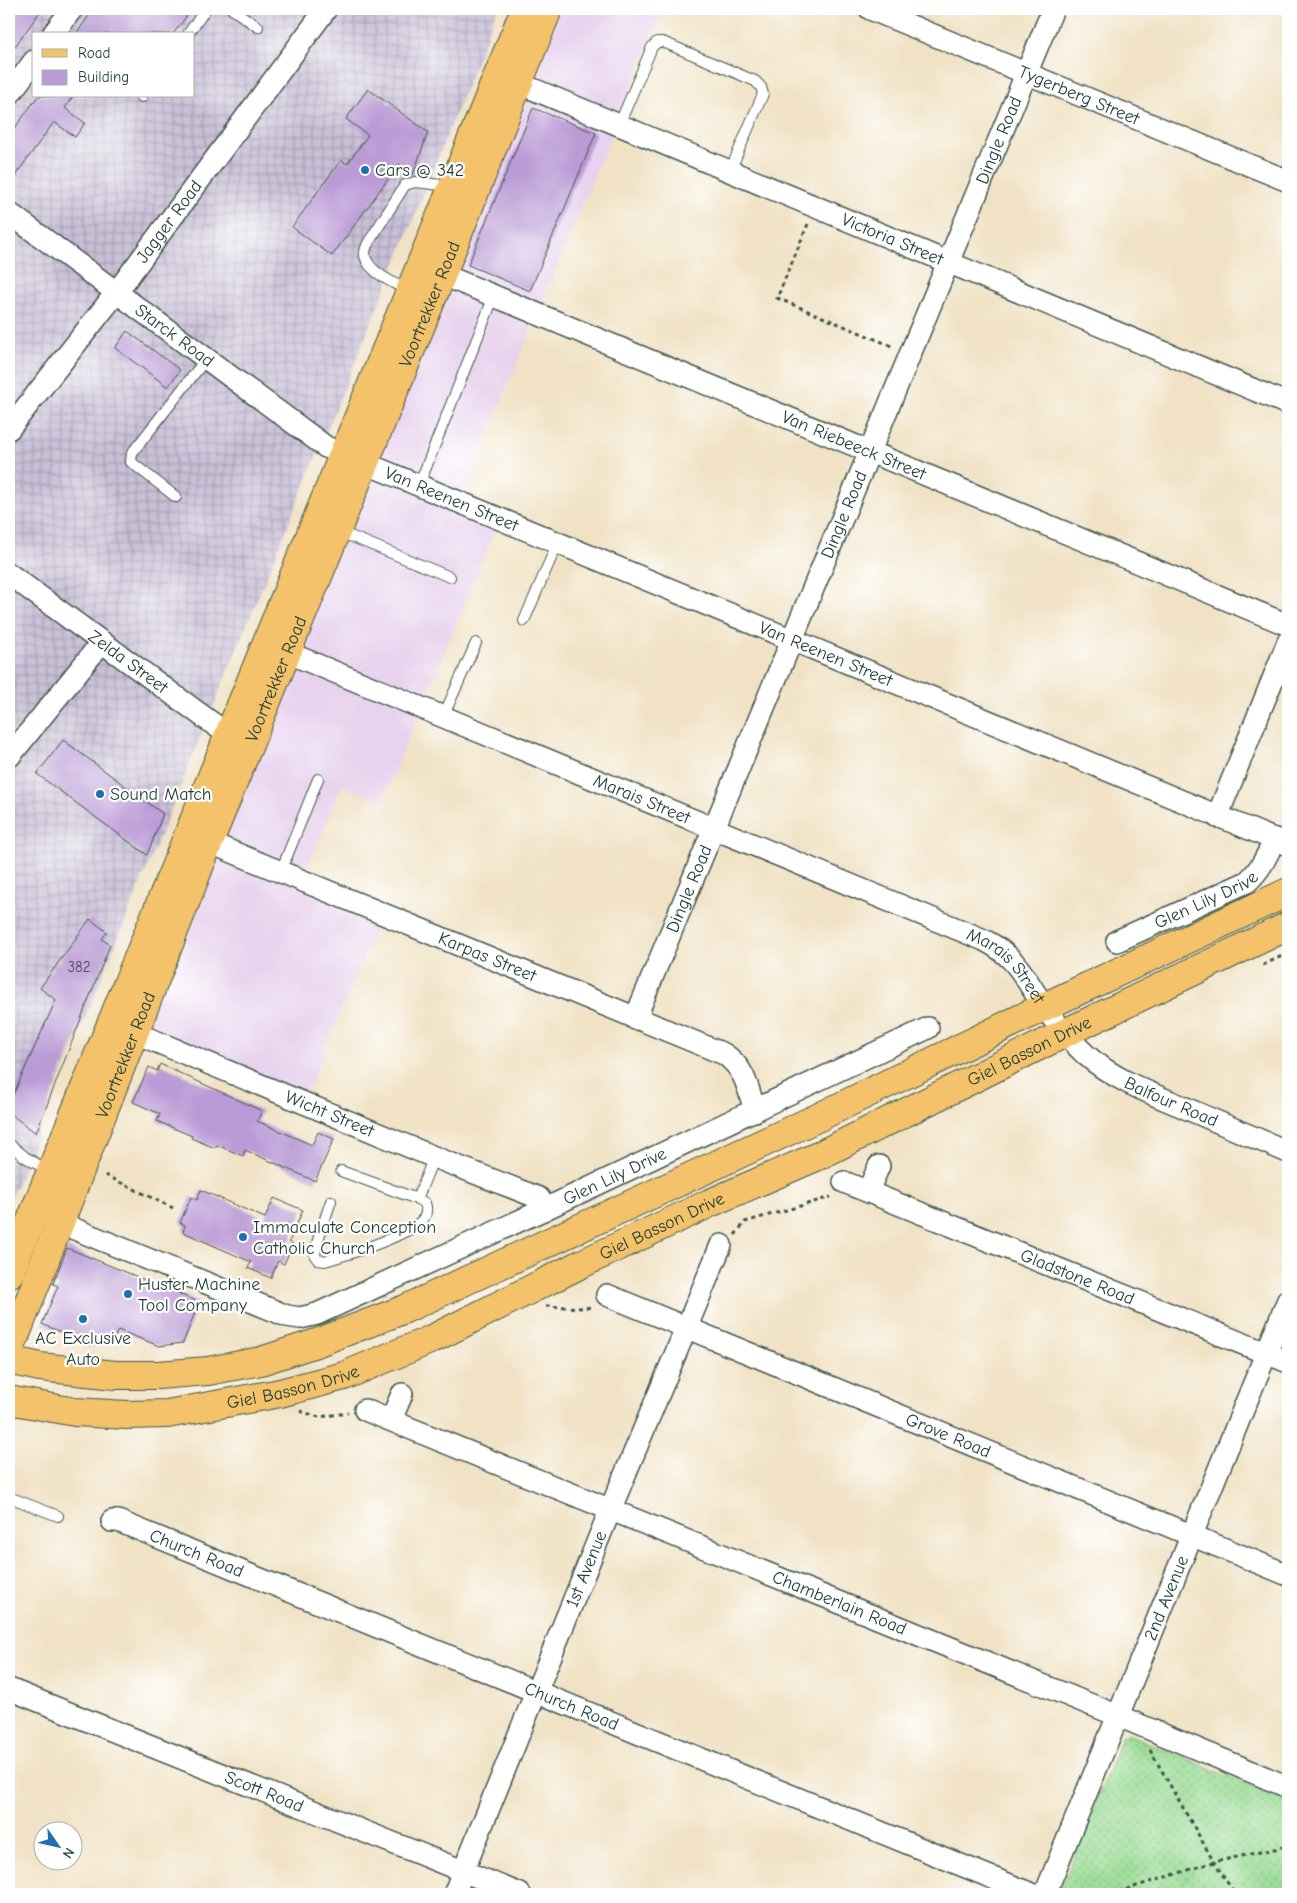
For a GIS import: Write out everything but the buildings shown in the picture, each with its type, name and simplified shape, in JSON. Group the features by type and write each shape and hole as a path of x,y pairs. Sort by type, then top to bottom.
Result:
{"main road":[{"name":"Voortrekker Road","path":"9,1352 60,1222 123,1028 508,78 529,12"},
{"name":"Voortrekker Road","path":"277,648 337,530 354,458 409,292 431,270 452,186 508,78"},
{"name":"Giel Basson Drive","path":"9,1360 40,1367 114,1375 158,1375 208,1371 261,1361 301,1349 405,1309 817,1118 1044,1007 1288,892"},
{"name":"Giel Basson Drive","path":"9,1400 75,1412 127,1415 167,1414 280,1393 344,1376 432,1339 666,1224 816,1157 1065,1033 1288,926"},
{"name":"Voortrekker Road","path":"9,1274 50,1172 123,1028"}],"street":[{"path":"55,32 72,9"},
{"name":"Jagger Road","path":"9,429 116,293 326,9"},
{"name":"Tygerberg Street","path":"870,9 1288,181"},
{"name":"Dingle Road","path":"635,1019 1053,9"},
{"path":"9,95 32,64"},
{"name":"Victoria Street","path":"508,78 1288,404"},
{"name":"Starck Road","path":"9,213 326,447 354,458"},
{"name":"Van Riebeeck Street","path":"431,270 1288,625"},
{"name":"Van Reenen Street","path":"354,458 1217,817 1282,842"},
{"name":"Zelda Street","path":"9,574 239,739"},
{"path":"9,757 102,642"},
{"path":"1217,817 1288,642"},
{"name":"Marais Street","path":"277,648 995,946 1015,962 1044,1007 1065,1033"},
{"name":"Karpas Street","path":"199,838 724,1054 736,1062 742,1072 755,1111"},
{"name":"Glen Lily Drive","path":"1117,941 1248,882 1282,842"},
{"name":"Wicht Street","path":"123,1028 434,1157 539,1198 545,1209"},
{"name":"Glen Lily Drive","path":"60,1222 288,1316 300,1318 317,1314 545,1209 928,1028"},
{"name":"Balfour Road","path":"1065,1033 1087,1056 1106,1069 1148,1092 1288,1152"},
{"path":"868,1191 879,1166"},
{"name":"Gladstone Road","path":"841,1189 868,1191 1288,1362"},
{"name":"1st Avenue","path":"454,1894 686,1328 726,1244"},
{"name":"2nd Avenue","path":"1045,1894 1288,1300"},
{"name":"Grove Road","path":"600,1301 686,1328 1288,1575"},
{"path":"391,1420 402,1394"},
{"name":"Chamberlain Road","path":"358,1411 391,1420 611,1508 1288,1787"},
{"name":"Church Road","path":"112,1521 118,1521 1032,1894"},
{"name":"Scott Road","path":"9,1689 520,1894"}],"lane":[{"path":"189,32 206,9"},
{"path":"232,9 258,27"},
{"path":"619,125 652,47 657,42 663,42 755,81 762,87 762,94 730,172"},
{"path":"409,292 371,266 364,253 367,245 405,185 415,182 452,186"},
{"path":"419,485 494,296"},
{"path":"176,497 131,462 132,453 206,359"},
{"path":"337,530 450,577"},
{"path":"524,621 558,542"},
{"path":"443,717 476,643"},
{"path":"281,871 318,779"},
{"path":"9,1144 50,1172"},
{"path":"417,1200 434,1157"},
{"path":"332,1201 316,1246 315,1256 318,1260 325,1262 367,1248 408,1230 419,1223 427,1210 425,1204 417,1200 341,1171"},
{"path":"9,1497 58,1516"}],"path":[{"path":"815,207 777,298 910,354"},
{"path":"106,1175 173,1208"},
{"path":"726,1244 745,1222 841,1189"},
{"path":"538,1305 555,1308 583,1308 600,1301"},
{"path":"298,1410 319,1417 358,1411"},
{"path":"1146,1743 1214,1862 1235,1894"},
{"path":"1111,1894 1214,1862 1288,1846"}],"shaded area":[{"path":"9,9 497,9 406,238 9,1203"},
{"path":"554,9 663,9 460,501 500,518 382,801 342,786 303,879 382,912 304,1100 136,1032"}],"green space":[{"path":"1127,1734 1288,1801 1288,1894 1065,1894 1060,1892 1122,1737"}],"place":[{"name":"Cars @ 342","path":"365,170"},
{"name":"Sound Match","path":"100,794"},
{"name":"Immaculate Conception Catholic Church","path":"243,1237"},
{"name":"Huster Machine Tool Company","path":"128,1294"},
{"name":"AC Exclusive Auto","path":"83,1319"}]}
